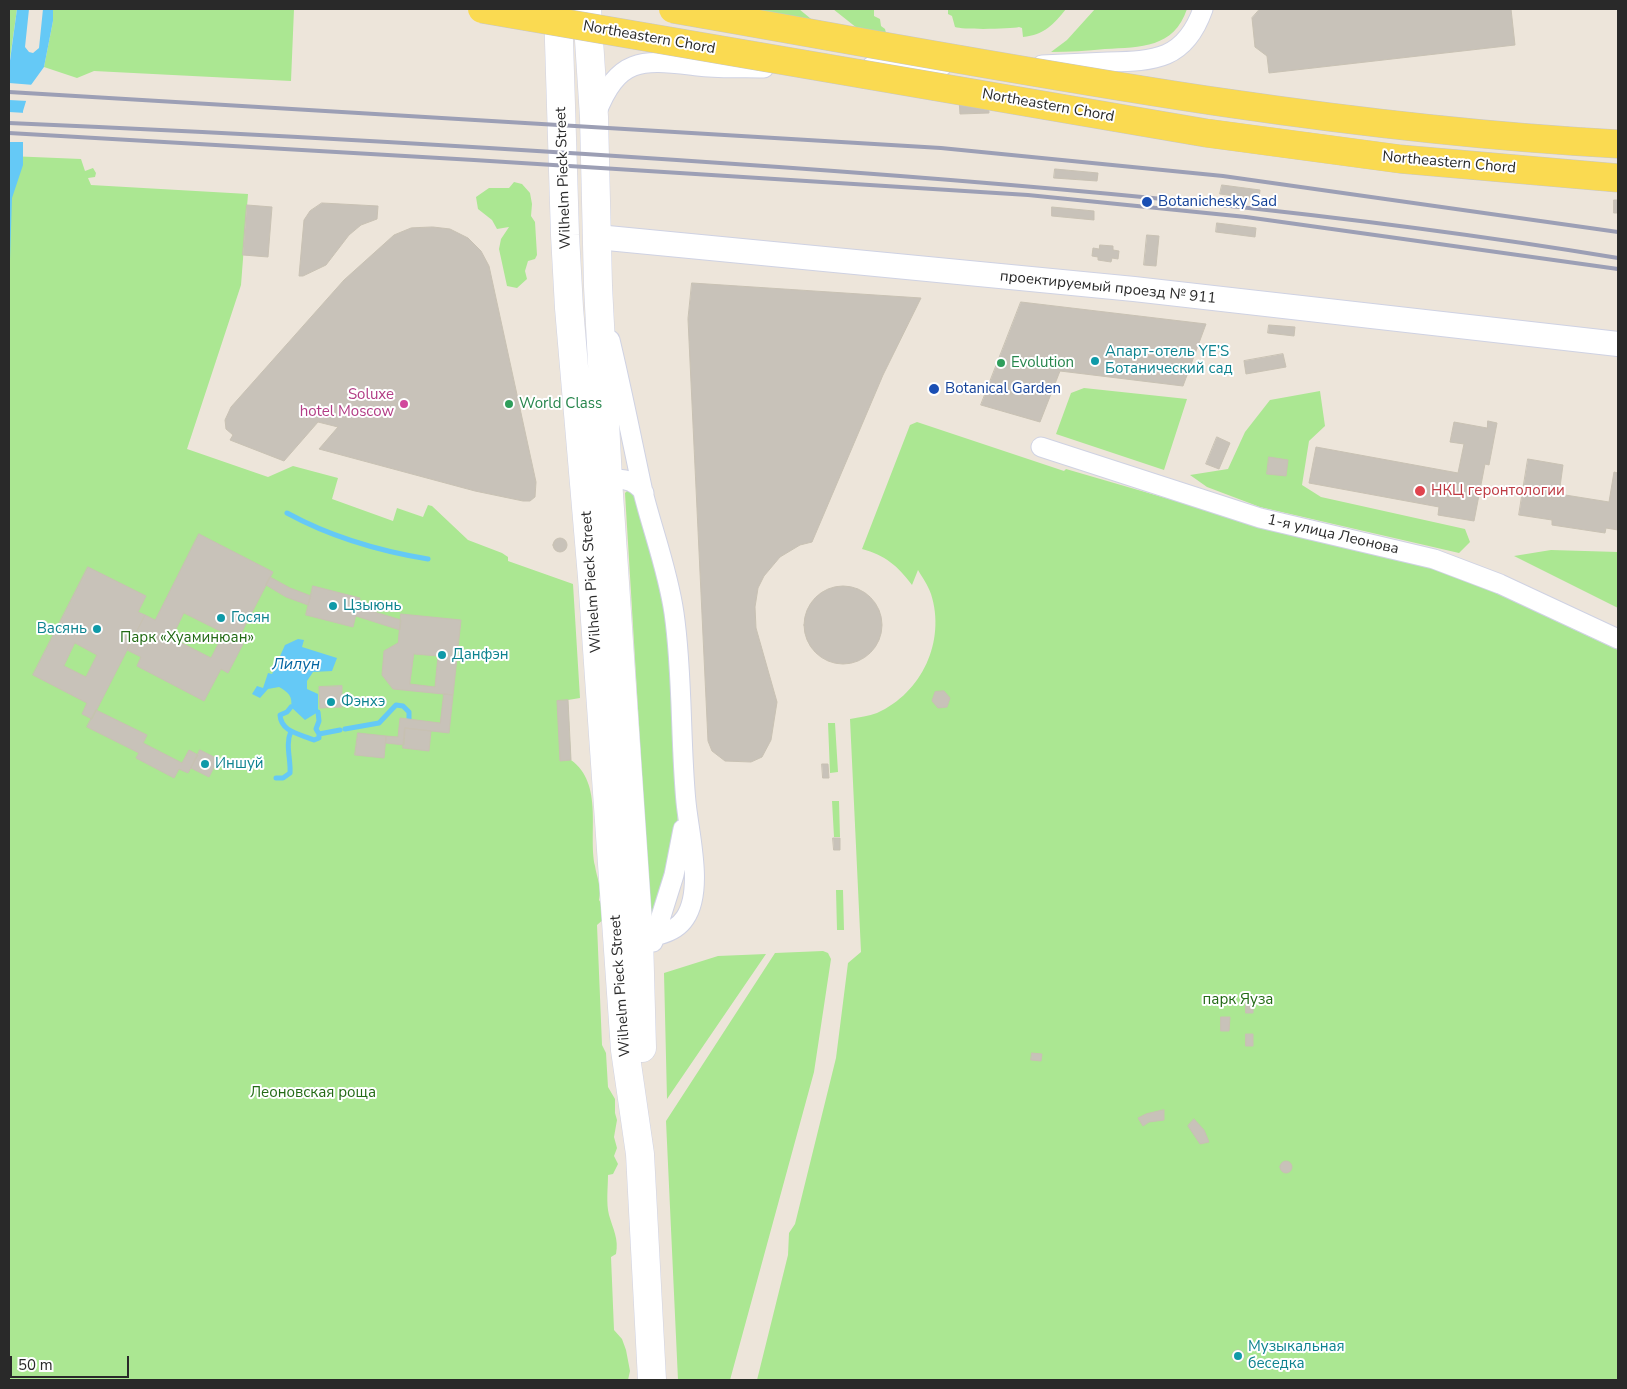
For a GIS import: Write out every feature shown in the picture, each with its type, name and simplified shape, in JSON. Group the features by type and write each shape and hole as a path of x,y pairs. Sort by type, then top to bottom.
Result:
{"main road":[{"name":"Northeastern Chord","path":"482,9 1206,133 1400,159 1618,178"},
{"path":"512,9 530,21 541,35 553,62 561,104"},
{"name":"Wilhelm Pieck Street","path":"558,9 565,235 597,487 640,972 643,1074 640,1154"},
{"path":"673,9 1195,98 1327,117 1552,140 1618,144"},
{"name":"Wilhelm Pieck Street","path":"589,16 598,237 597,487"},
{"name":"Wilhelm Pieck Street","path":"637,932 625,1050 640,1154 652,1380"}],"street":[{"path":"594,117 603,94 615,78 628,68 644,62 664,62 700,67 783,68 1043,65 1151,60 1170,54 1186,41 1203,9"},
{"name":"проектируемый проезд № 911","path":"598,237 1134,289 1618,344"},
{"path":"598,286 644,493 662,555 674,614 686,800 674,875 637,932"},
{"name":"1-я улица Леонова","path":"1041,447 1260,518 1434,559 1500,584 1618,639"},
{"path":"597,487 630,480 636,482 644,493"}],"green space":[{"path":"9,9 17,9 9,66"},
{"path":"53,9 294,9 291,81 94,71 77,78 44,67 53,21"},
{"path":"799,9 822,28 759,10"},
{"path":"833,9 874,9 874,16 880,19 881,26 885,29 886,33 862,32"},
{"path":"948,9 1066,9 1048,28 1037,34 1023,37 1022,28 1019,27 967,29 955,27 952,16 948,14"},
{"path":"1095,9 1187,9 1174,31 1155,43 1143,46 1051,52 1067,40"},
{"name":"Леоновская роща","path":"9,156 81,159 85,171 93,168 96,173 95,177 88,178 91,185 248,194 241,285 187,449 268,477 293,466 338,478 332,499 393,521 397,508 423,517 428,505 432,506 468,540 502,553 508,557 508,561 573,584 580,698 568,700 571,760 581,770 588,782 591,795 593,809 593,853 600,887 599,900 605,910 605,918 597,925 602,1045 606,1053 608,1087 615,1099 617,1120 614,1137 617,1148 614,1156 618,1164 613,1174 608,1175 609,1215 617,1244 616,1254 611,1257 614,1330 622,1339 626,1350 630,1371 628,1380 9,1380"},
{"path":"514,182 522,184 530,193 532,204 531,216 535,222 537,255 535,259 528,261 525,271 527,279 517,288 507,286 499,249 501,239 509,227 497,229 492,220 478,209 476,197 489,188 509,188"},
{"path":"1084,388 1187,399 1164,470 1056,434 1071,393"},
{"path":"1320,391 1325,426 1309,441 1302,485 1321,497 1465,529 1470,542 1459,553 1260,507 1207,487 1190,475 1228,469 1245,432 1270,400"},
{"name":"парк Яуза","path":"917,422 1064,471 1066,469 1296,536 1439,570 1503,596 1618,650 1618,1380 757,1380 788,1255 789,1233 795,1224 836,1058 848,963 861,952 850,719 877,713 907,693 918,679 926,664 935,630 935,612 931,594 918,570 912,585 902,572 890,562 878,554 862,549 910,425"},
{"path":"628,490 633,490 655,569 665,615 675,731 678,831 651,924 625,493"},
{"path":"1551,550 1618,552 1618,608 1514,556"},
{"path":"828,723 835,723 838,772 830,773"},
{"path":"832,801 839,801 840,837 834,837"},
{"path":"836,890 843,890 844,930 837,930"},
{"path":"823,951 828,953 831,959 814,1072 730,1380 678,1380 666,1121 775,953"},
{"path":"766,954 667,1099 664,973 718,956"}],"water":[{"path":"17,9 29,9 25,47 29,52 33,53 39,48 43,9 53,9 53,21 44,67 31,85 23,111 23,165 12,198 9,291 9,68"},
{"name":"Лилун","path":"298,639 304,640 302,647 337,658 332,671 313,672 307,681 307,689 318,694 318,712 305,720 291,707 289,695 279,687 268,689 260,698 252,694 257,686 263,688 268,673 272,674 285,645"}],"pier":[{"path":"9,83 34,85 28,101 9,100"},
{"path":"9,112 26,113 26,142 9,142"}],"building":[{"path":"1260,9 1511,9 1515,45 1269,73 1267,56 1255,47 1252,18"},
{"path":"988,98 989,113 960,114 959,99"},
{"path":"1055,169 1098,173 1097,181 1054,178"},
{"path":"1222,185 1260,190 1259,199 1220,194"},
{"path":"1614,200 1618,200 1618,213 1614,213"},
{"path":"322,203 378,206 377,219 361,225 349,235 326,265 303,276 299,276 304,220 310,211"},
{"path":"247,205 272,207 268,257 243,255"},
{"path":"1052,207 1094,211 1094,220 1052,216"},
{"path":"1217,223 1256,228 1255,237 1216,232"},
{"path":"433,227 450,229 468,238 481,251 489,266 536,482 535,497 530,501 523,501 475,491 319,449 338,427 318,422 284,461 230,440 233,435 226,429 225,420 231,407 344,280 394,235 411,228"},
{"path":"1147,235 1159,236 1156,266 1144,265"},
{"path":"1100,245 1113,246 1113,250 1119,251 1118,259 1112,258 1111,262 1098,260 1098,257 1092,256 1093,248 1099,249"},
{"path":"692,283 921,298 883,375 812,542 800,545 780,557 764,576 758,588 755,607 756,628 777,702 771,740 762,757 751,762 725,761 712,751 708,741 688,319"},
{"name":"Апарт-отель YE’S Ботанический сад","path":"1021,302 1206,324 1183,386 1060,371 1040,422 981,405"},
{"path":"1269,325 1295,327 1294,336 1268,333"},
{"path":"1283,354 1286,367 1246,374 1244,361"},
{"path":"1488,421 1497,423 1489,465 1485,464 1474,521 1438,515 1439,507 1309,483 1316,447 1458,473 1464,444 1450,442 1454,422 1487,428"},
{"path":"1217,437 1230,443 1219,469 1206,464"},
{"path":"1269,457 1288,460 1286,476 1267,474"},
{"path":"1528,459 1563,465 1559,494 1609,502 1614,472 1618,473 1618,530 1606,528 1605,533 1552,525 1552,520 1519,515"},
{"name":"Госян","path":"199,534 273,572 237,641 243,644 228,673 221,669 204,701 137,666 141,657 127,650 145,615 155,620","holes":["184,613 224,633 211,658 172,638"]},
{"path":"560,538 565,540 567,545 565,550 560,552 555,550 553,545 555,540"},
{"name":"Васянь","path":"88,567 146,596 138,612 145,615 92,719 82,714 87,703 33,675","holes":["75,643 97,655 86,677 64,666"]},
{"path":"270,577 290,588 311,596 308,605 286,597 266,585"},
{"name":"Цзыюнь","path":"313,586 360,598 353,627 306,615"},
{"path":"835,586 851,586 865,592 876,603 882,617 882,633 876,647 865,658 851,664 835,664 821,658 810,647 804,633 804,617 810,603 821,592"},
{"path":"358,607 401,620 400,630 356,616"},
{"name":"Данфэн","path":"401,614 461,620 453,695 393,689 382,675 384,651 398,643","holes":["414,654 438,656 435,687 410,684"]},
{"name":"Фэнхэ","path":"342,686 342,707 320,708 319,687"},
{"path":"944,691 950,698 947,707 938,708 932,701 935,692"},
{"path":"444,694 453,695 449,733 405,728 404,745 386,743 386,736 398,737 400,718 440,723"},
{"path":"568,700 571,760 560,761 557,701"},
{"path":"96,710 147,735 143,743 182,763 189,750 198,755 188,773 179,769 174,778 136,758 139,753 87,727"},
{"path":"405,728 431,731 429,751 403,748"},
{"path":"358,733 386,736 384,758 355,755"},
{"name":"Иншуй","path":"200,750 218,759 209,777 191,768"},
{"path":"822,764 828,764 829,778 823,778"},
{"path":"833,838 840,838 840,850 834,850"},
{"path":"1246,1001 1253,1001 1253,1013 1246,1013"},
{"path":"1221,1017 1230,1017 1229,1031 1221,1031"},
{"path":"1246,1034 1253,1034 1253,1046 1246,1046"},
{"path":"1032,1053 1042,1054 1041,1061 1031,1060"},
{"path":"1164,1110 1164,1120 1149,1122 1143,1126 1138,1118 1146,1114"},
{"path":"1194,1119 1204,1130 1209,1142 1200,1144 1188,1126"},
{"path":"1284,1161 1288,1161 1292,1167 1288,1173 1284,1173 1280,1169 1280,1165"},
{"name":"Музыкальная беседка","path":"1238,1350 1244,1356 1238,1362 1232,1356"}],"waterway":[{"path":"287,513 304,522 356,542 391,552 428,559"},
{"path":"345,729 379,723 396,705 403,706 409,712 409,719"},
{"path":"291,707 287,712 280,715 281,721 292,732 314,740 319,738 316,729 319,721 318,712"},
{"path":"319,734 340,730"},
{"path":"276,778 283,778 290,773 288,747 291,731"}],"railway":[{"path":"9,92 941,148 1223,176 1618,232"},
{"path":"9,123 490,148 990,183 1304,214 1409,227 1618,258"},
{"path":"9,133 1028,195 1246,217 1618,269"}],"place":[{"name":"Botanichesky Sad","path":"1147,202"},
{"name":"Апарт-отель YE’S Ботанический сад","path":"1095,361"},
{"name":"Evolution","path":"1001,363"},
{"name":"Botanical Garden","path":"934,389"},
{"name":"Soluxe hotel Moscow","path":"404,404"},
{"name":"World Class","path":"509,404"},
{"name":"НКЦ геронтологии","path":"1420,491"},
{"name":"Цзыюнь","path":"333,606"},
{"name":"Госян","path":"221,618"},
{"name":"Васянь","path":"97,629"},
{"name":"Данфэн","path":"442,655"},
{"name":"Фэнхэ","path":"331,702"},
{"name":"Иншуй","path":"205,764"},
{"name":"Музыкальная беседка","path":"1238,1356"}],"park label":[{"name":"Парк «Хуаминюан»","path":"187,638"}]}
